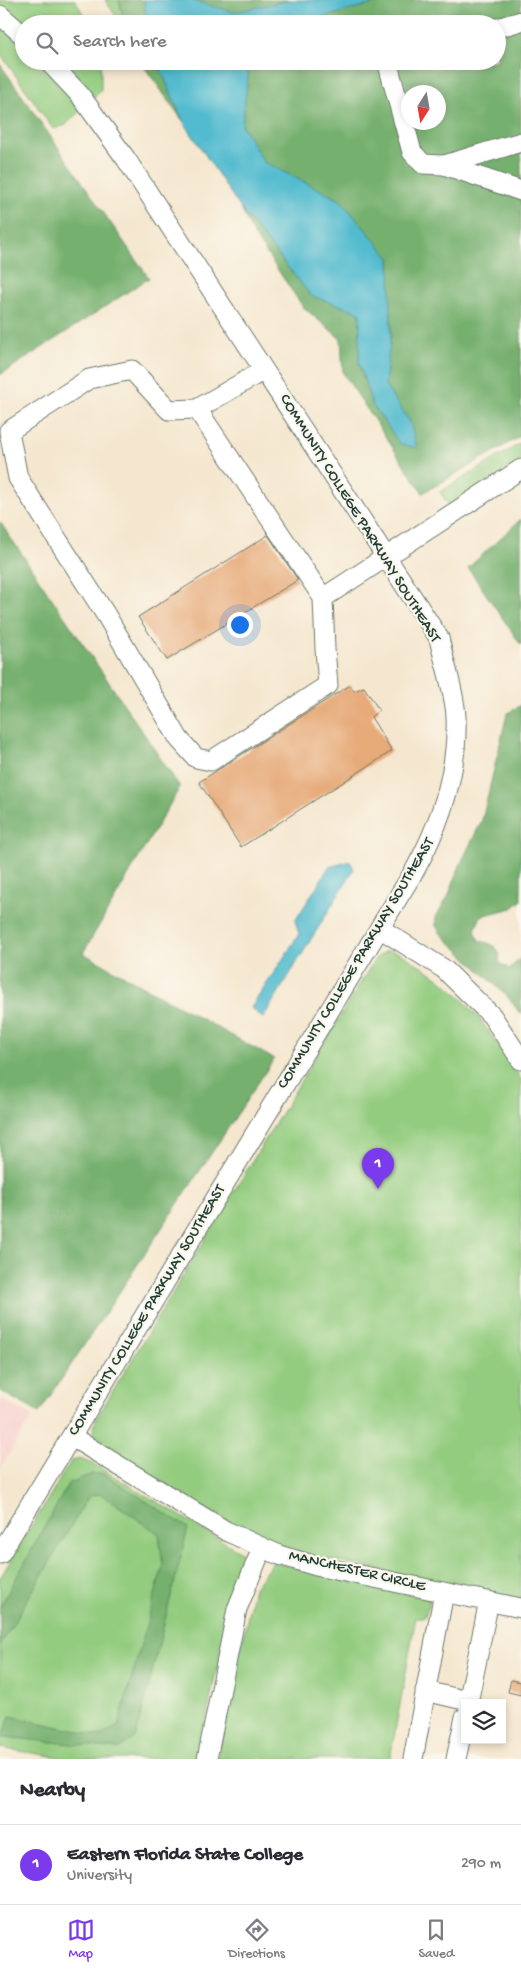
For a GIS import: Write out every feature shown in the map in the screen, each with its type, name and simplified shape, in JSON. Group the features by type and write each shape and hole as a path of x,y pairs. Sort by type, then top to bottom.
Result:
{"street":[{"path":"0,15 15,28"},
{"path":"506,25 521,21"},
{"name":"COMMUNITY COLLEGE PARKWAY SOUTHEAST","path":"0,1554 380,929 433,836 445,802 452,769 456,716 439,638 126,159 80,95 56,70"},
{"path":"389,70 412,152 423,164 444,165 521,192"},
{"path":"444,165 521,142"},
{"path":"197,409 322,598 328,685 315,696 211,761 196,758 179,739 106,615 18,478 9,431 89,379 132,370 169,410 197,409 264,370"},
{"path":"322,598 521,469"},
{"path":"380,929 444,968 492,1016 521,1060"},
{"name":"MANCHESTER CIRCLE","path":"72,1437 226,1531 262,1548 316,1566 521,1608"},
{"path":"207,1759 237,1609 262,1548"},
{"path":"413,1759 444,1592"},
{"path":"469,1699 489,1601"},
{"path":"425,1691 461,1705"},
{"path":"459,1758 461,1744"}],"shaded area":[{"path":"0,1398 32,1416 0,1469"}],"green space":[{"path":"0,0 75,0 84,15 15,15 15,17 0,5"},
{"path":"105,0 119,0 123,15 115,15"},
{"path":"119,0 144,0 146,15 123,15"},
{"path":"190,0 291,0 234,13"},
{"path":"388,0 521,0 521,436 423,493 343,373 341,339 303,307 254,235 241,209 311,296 360,312 359,363 372,404 400,444 410,422 385,386 391,334 390,258 340,200 264,162 242,126 249,70 506,70 506,15 332,15"},
{"path":"0,24 15,38 15,70 46,70 81,110 66,125 53,129 0,53"},
{"path":"0,64 149,278 0,375"},
{"path":"66,70 101,70 101,90 92,99"},
{"path":"146,70 161,70 183,121"},
{"path":"521,443 521,460 449,506 440,492"},
{"path":"521,519 521,645 468,568"},
{"path":"0,522 180,787 83,953 274,1059 39,1413 0,1391"},
{"path":"521,705 521,901 512,908 481,916 475,930 479,941 495,947 499,953 499,962 509,969 521,958 521,1015 507,996 441,934 435,924 436,917 448,897 460,865 482,820 507,714"},
{"path":"386,951 396,952 408,958 453,990 477,1016 521,1079 521,1599 313,1556 266,1540 217,1515 100,1445 93,1432 96,1419 375,959"},
{"path":"80,1459 95,1465 241,1552 245,1562 229,1609 198,1759 70,1759 0,1748 0,1578 71,1461"},
{"path":"92,1474 104,1474 188,1528 136,1736 119,1749 3,1737 10,1716 100,1736 118,1726 163,1566 159,1534 101,1494 89,1496 0,1646 0,1607 69,1483"},
{"path":"273,1562 430,1599 425,1617 416,1617 390,1759 217,1759 254,1588"}],"water":[{"path":"144,0 190,0 234,12 291,0 388,0 332,15 146,15"},
{"path":"161,70 249,70 242,126 264,162 340,200 390,258 391,334 385,386 410,422 417,448 400,444 372,404 359,363 360,312 311,296 241,209 183,121"},
{"path":"350,861 354,869 263,1018 251,1008 299,934 295,921 329,867"}],"building":[{"path":"268,535 298,580 167,660 138,617"},
{"path":"350,685 354,691 364,687 379,710 371,717 392,751 241,847 199,782"},
{"path":"511,1680 521,1682 521,1695 508,1692"}],"place":[{"name":"Eastern Florida State College","path":"378,1189"}]}
